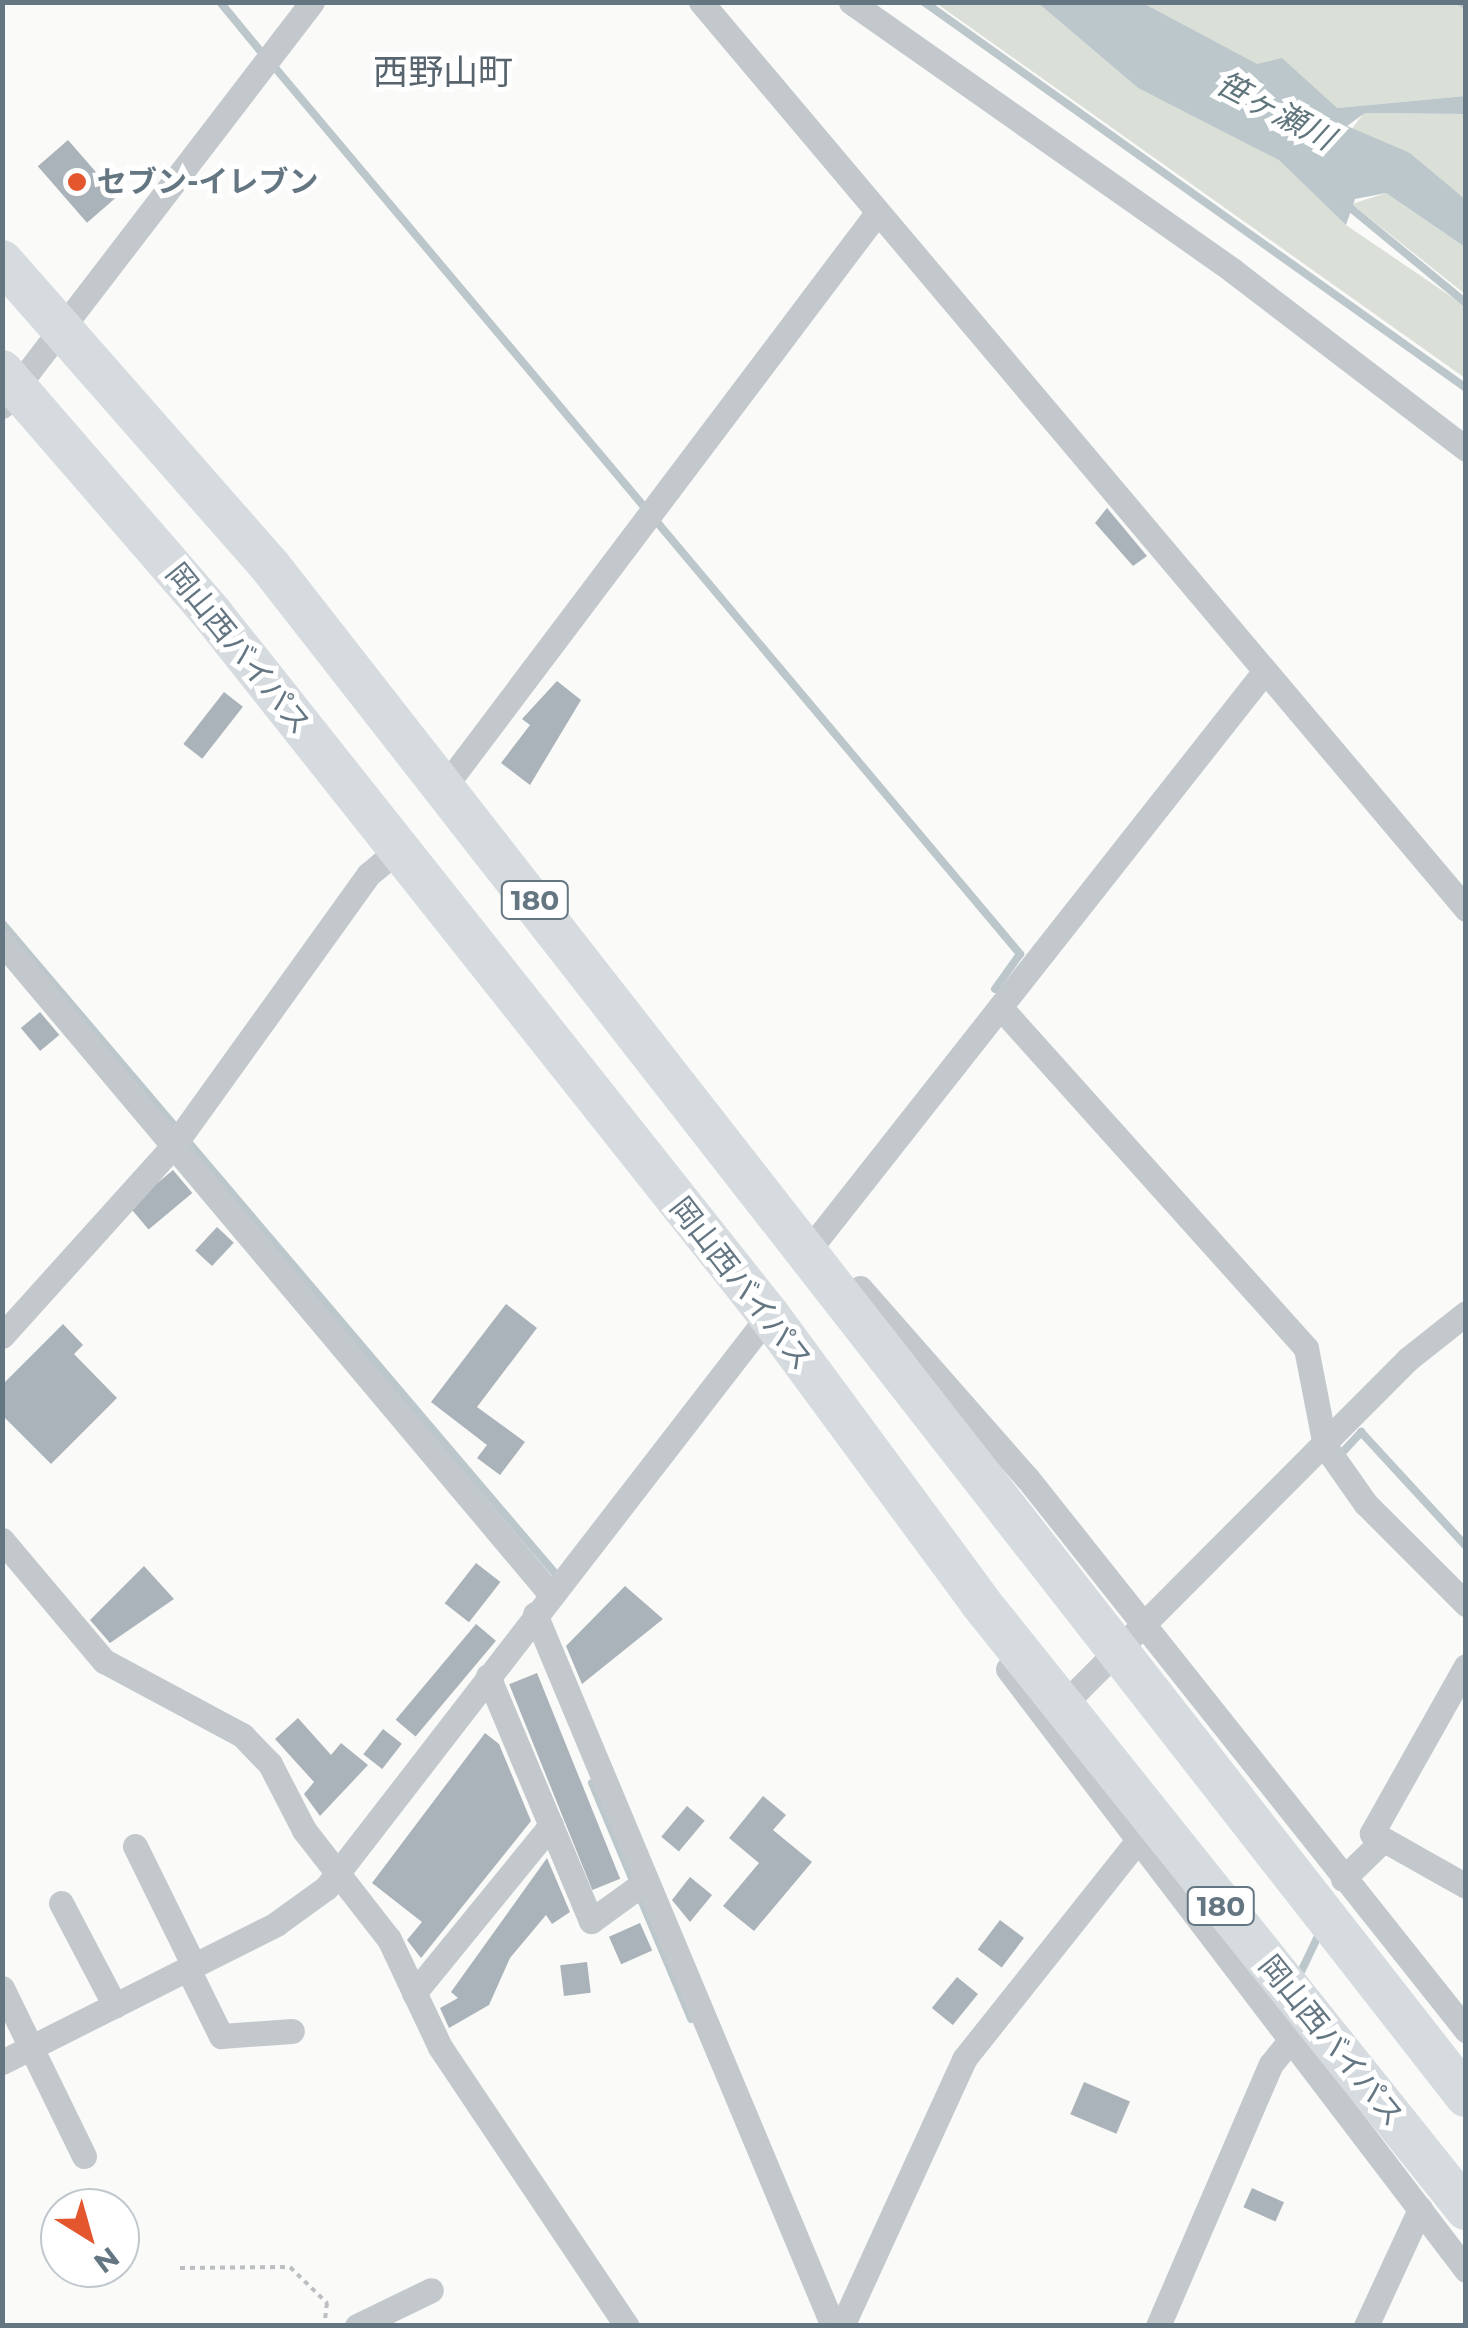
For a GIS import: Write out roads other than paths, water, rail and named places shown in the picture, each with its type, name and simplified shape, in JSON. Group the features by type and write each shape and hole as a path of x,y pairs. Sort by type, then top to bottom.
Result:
{"highway":[{"name":"180","path":"2,261 65,328 445,786 1050,1553 1466,2096"},
{"name":"岡山西バイパス","path":"8,388 398,850 668,1192 980,1602 1466,2209"}],"street":[{"path":"8,388 65,328 312,2"},
{"path":"701,2 1466,909"},
{"path":"850,2 1232,270 1466,449"},
{"path":"445,786 876,213"},
{"path":"818,1238 1264,672"},
{"path":"2,1336 179,1138 369,874 398,850"},
{"path":"2,942 179,1138 556,1582"},
{"path":"1000,1007 1306,1348 1325,1446 1365,1503 1466,1604"},
{"path":"757,1180 818,1238 1144,1626 1466,2030"},
{"path":"668,1192 759,1328 1048,1722 1466,2270"},
{"path":"1048,1722 1325,1446 1466,1313"},
{"path":"2,2062 276,1924 336,1877 556,1582 759,1328"},
{"path":"2,1540 104,1661 242,1735 270,1764 336,1877 389,1939 440,2047 627,2326"},
{"path":"535,1614 637,1888 833,2326"},
{"path":"1466,1666 1372,1833 1379,1844 1466,1886"},
{"path":"488,1676 590,1921 637,1888"},
{"path":"414,1993 550,1825"},
{"path":"842,2326 971,2047 1138,1839"},
{"path":"1344,1879 1379,1844"},
{"path":"135,1846 221,2036 292,2032"},
{"path":"61,1904 115,2006"},
{"path":"2,1988 84,2156"},
{"path":"1158,2326 1270,2064 1291,2039"},
{"path":"1366,2326 1420,2209"},
{"path":"357,2326 431,2290"}],"water":[{"name":"笹ヶ瀬川","path":"1038,3 1143,3 1257,64 1282,58 1337,108 1465,96 1465,114 1365,113 1347,126 1410,153 1465,199 1465,247 1386,193 1355,199 1346,225 1279,160 1138,88"}],"waterway":[{"path":"220,2 262,53"},
{"path":"924,2 1466,388"},
{"path":"277,70 1020,954 995,989"},
{"path":"1347,205 1466,303"},
{"path":"2,923 560,1579"},
{"path":"1339,1456 1361,1432 1466,1546"},
{"path":"592,1783 691,2019"},
{"path":"1298,1978 1320,1932"}],"place":[{"name":"セブン-イレブン","path":"77,182"}],"district":[{"name":"西野山町","path":"443,72"}]}
